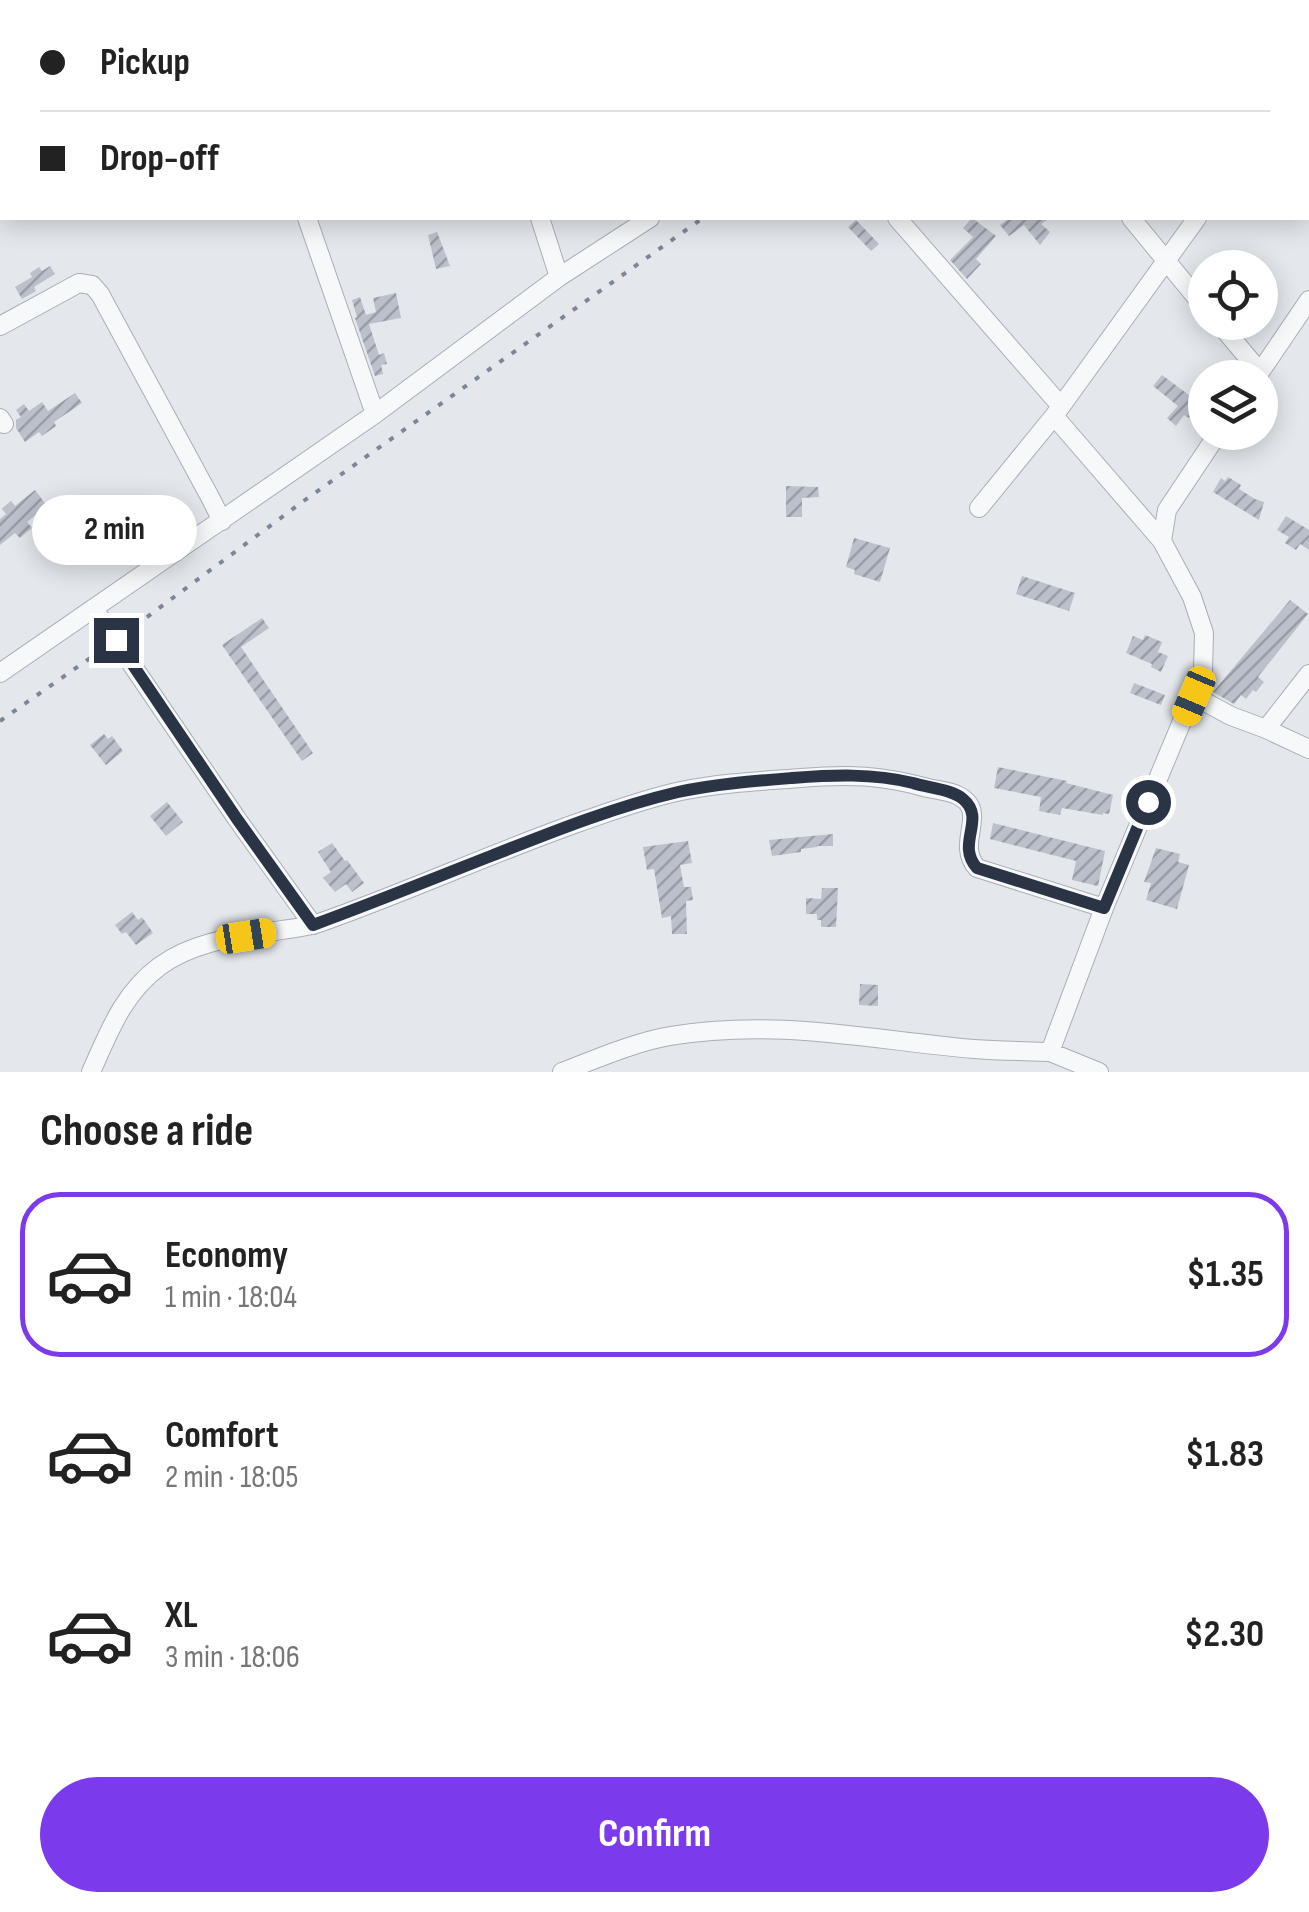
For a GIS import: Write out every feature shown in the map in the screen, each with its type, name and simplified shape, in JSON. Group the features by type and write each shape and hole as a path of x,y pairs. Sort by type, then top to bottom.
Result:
{"street":[{"path":"308,220 375,414"},
{"path":"541,220 559,277"},
{"path":"0,673 375,414 559,277 647,220"},
{"path":"899,220 1162,541 1192,597 1204,632 1203,671 1194,696 1104,908 1050,1052"},
{"path":"1133,220 1188,288"},
{"path":"979,508 1057,410 1195,220"},
{"path":"0,326 80,283 92,285 222,522"},
{"path":"1268,360 1309,300"},
{"path":"1232,340 1247,360"},
{"path":"1162,541 1167,510 1207,450"},
{"path":"94,608 313,925"},
{"path":"1266,729 1309,674"},
{"path":"1194,696 1309,748"},
{"path":"91,1072 131,992 158,967 181,953 212,941 313,925 550,833 680,792 752,781 847,774 893,778 958,795 974,817 967,846 977,868 1104,908"},
{"path":"562,1072 668,1036 742,1029 819,1030 974,1048 1050,1052 1099,1072"}],"building":[{"path":"856,220 879,244 871,251 848,227"},
{"path":"975,220 996,236 976,259 981,264 967,279 950,260 973,237 963,228"},
{"path":"1007,220 1047,220 1041,224 1050,232 1040,245 1024,225 1009,236 1000,225"},
{"path":"437,232 450,266 436,269 428,235"},
{"path":"50,266 55,274 22,299 15,287 32,277 30,273 39,267 42,271"},
{"path":"396,293 401,318 369,324 379,355 384,353 387,364 381,365 383,374 375,376 352,300 360,297 366,315 376,312 373,298"},
{"path":"1162,375 1188,394 1188,417 1184,415 1176,426 1167,418 1178,406 1153,386"},
{"path":"75,393 82,403 54,422 56,426 42,436 39,432 25,442 16,428 16,420 21,417 16,410 24,404 29,411 42,402 48,411"},
{"path":"1228,477 1241,485 1239,489 1264,502 1259,520 1213,492 1221,478 1225,481"},
{"path":"786,486 818,487 819,497 802,498 802,517 786,517"},
{"path":"35,490 47,506 27,522 32,528 20,538 15,533 0,545 0,519 6,514 2,509 11,501 15,506"},
{"path":"1286,516 1309,530 1309,550 1300,544 1296,550 1285,543 1289,537 1277,530"},
{"path":"854,538 890,548 880,582 854,574 855,570 846,567"},
{"path":"1022,576 1075,593 1069,611 1016,594"},
{"path":"1290,600 1308,614 1258,677 1264,682 1256,692 1253,690 1246,699 1241,695 1234,704 1213,692"},
{"path":"262,618 269,628 241,647 313,753 302,761 222,645"},
{"path":"1145,635 1162,642 1158,652 1168,656 1161,672 1126,653 1133,636 1143,640"},
{"path":"1134,683 1165,695 1161,705 1130,693"},
{"path":"104,734 108,739 112,736 123,751 106,765 90,745"},
{"path":"998,767 1113,795 1109,814 1062,808 1060,815 1039,811 1041,797 994,788"},
{"path":"167,802 183,822 166,836 150,816"},
{"path":"993,823 1105,851 1098,886 1072,880 1076,861 990,839"},
{"path":"833,834 833,846 772,856 769,840"},
{"path":"688,841 692,863 680,865 684,887 691,887 693,900 686,901 687,934 672,934 671,916 662,918 654,869 647,870 643,847"},
{"path":"332,843 364,883 352,892 346,884 335,892 323,878 331,872 318,852"},
{"path":"1156,848 1180,854 1178,862 1189,865 1177,909 1146,900 1151,883 1144,882"},
{"path":"822,888 838,888 836,927 821,927 817,914 806,914 806,898 821,899"},
{"path":"132,912 138,920 142,917 153,933 136,945 115,925"},
{"path":"860,984 878,985 878,1006 859,1005"}],"railway":[{"path":"0,721 700,220"}],"route":[{"path":"116,640 313,925 608,812 680,792 752,781 847,774 893,778 958,795 967,802 974,817 967,846 977,868 1104,908 1148,802"}]}
